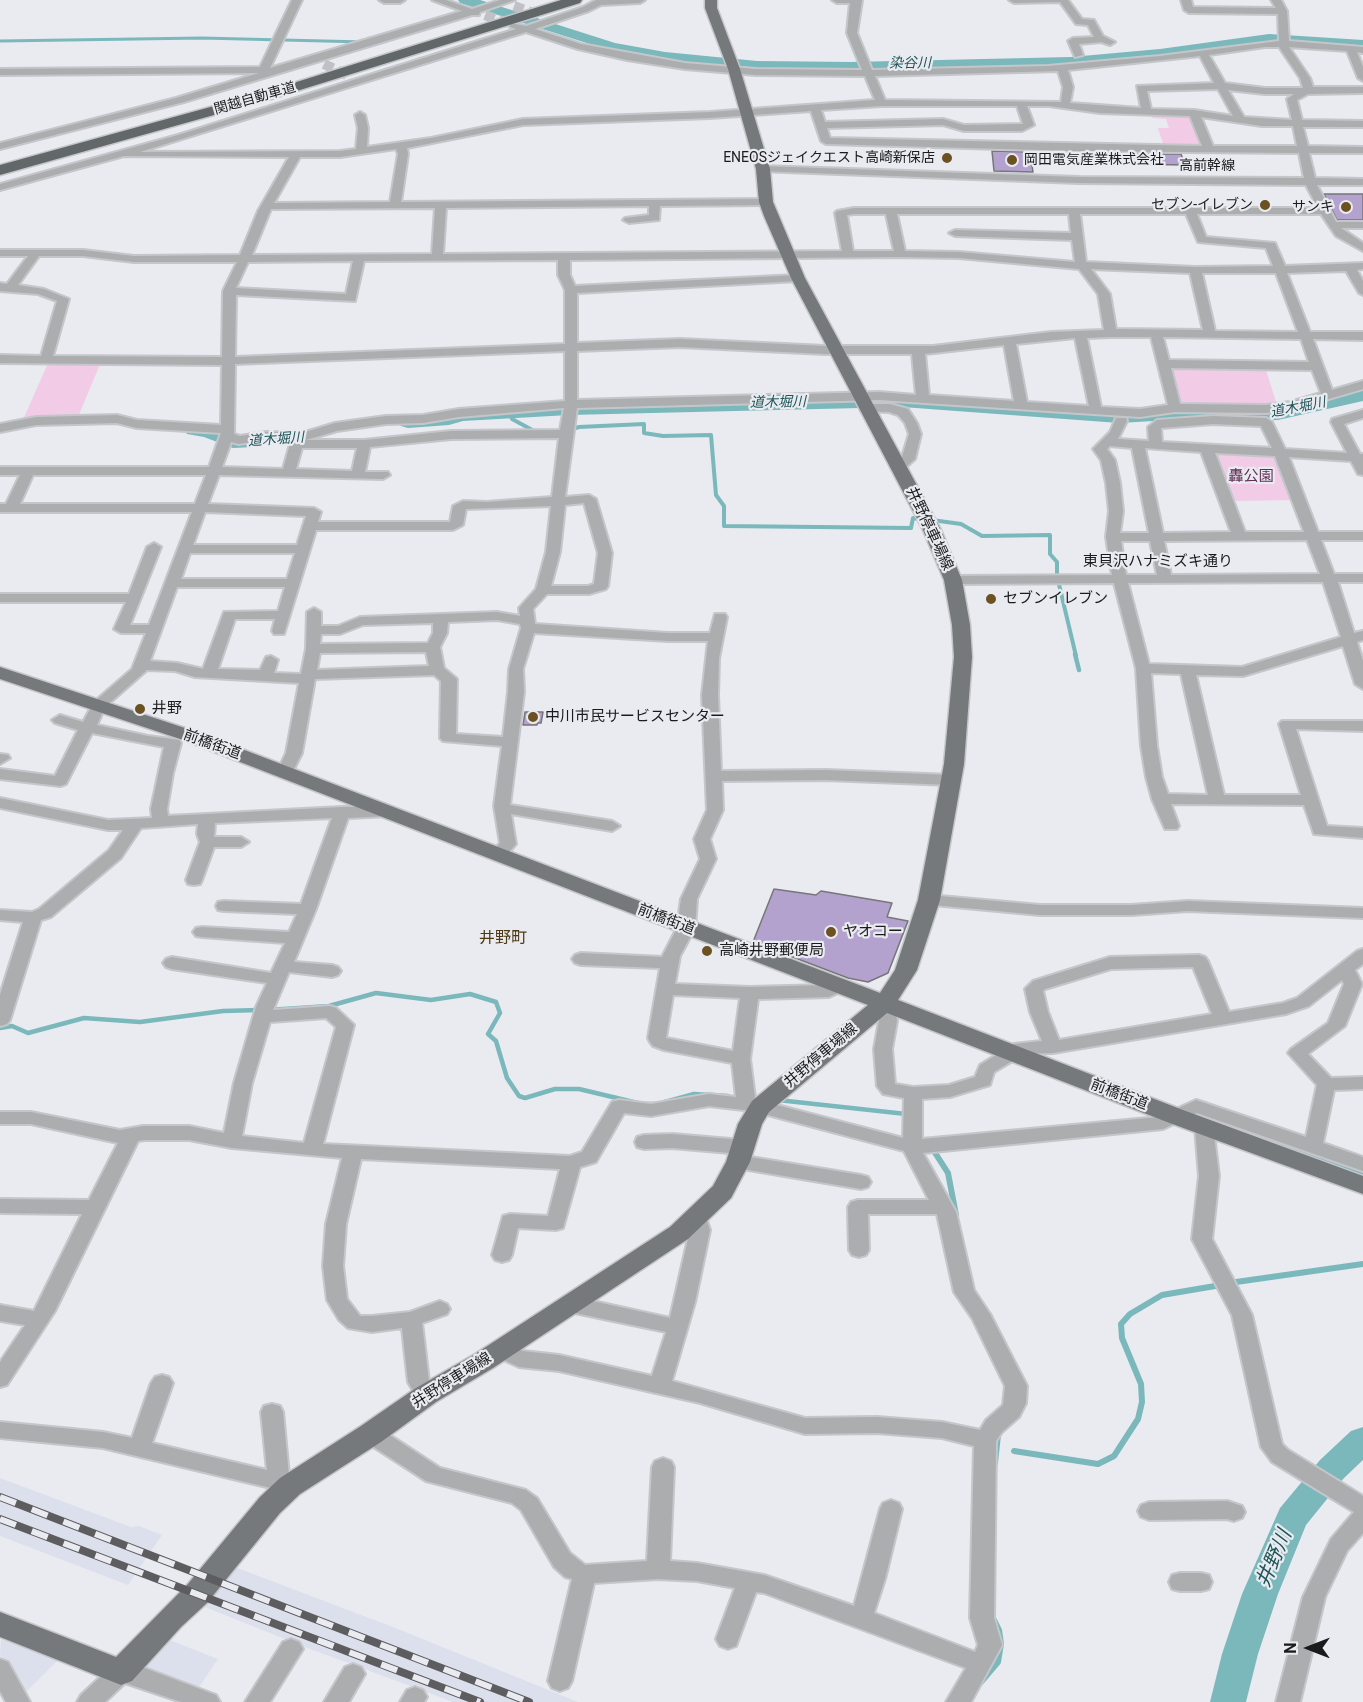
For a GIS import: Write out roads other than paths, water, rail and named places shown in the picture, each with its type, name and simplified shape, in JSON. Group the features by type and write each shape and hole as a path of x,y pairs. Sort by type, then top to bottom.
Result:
{"highway":[{"name":"関越自動車道","path":"0,170 266,96 550,0"},
{"name":"関越自動車道","path":"0,161 259,90 512,14 575,0"}],"main road":[{"name":"井野停車場線","path":"122,1672 171,1618 197,1594 270,1505 284,1483 371,1434 426,1395 502,1350 679,1233 697,1217 722,1192 740,1155 757,1105 886,1002 906,970 929,900 951,780 963,657 954,580 940,546 788,255 766,202 764,173 748,113 711,8 711,0"},
{"name":"前橋街道","path":"0,673 99,705 160,735 285,772 686,928 886,1002 1013,1054 1363,1185"},
{"path":"2,1628 122,1672"}],"street":[{"path":"264,70 297,0"},
{"path":"384,0 400,0"},
{"path":"437,0 512,14 578,46 633,58 868,73 1062,67 1167,73 1221,86 1265,91 1363,90"},
{"path":"0,146 158,106 276,72 512,14 586,9 599,2 640,0"},
{"path":"837,0 856,1 852,33 881,103"},
{"path":"1014,0 1058,0"},
{"path":"1063,0 1078,22 1091,22 1100,38 1106,41 1073,41 1078,54"},
{"path":"1186,0 1189,10 1282,12"},
{"path":"1276,0 1282,12 1284,45 1305,78 1309,89"},
{"path":"2,184 124,153 356,79 512,14"},
{"path":"1147,112 1141,87 1202,52 1265,44 1363,50"},
{"path":"1350,48 1363,78"},
{"path":"1202,52 1240,119"},
{"path":"1062,67 1068,87 1065,105"},
{"path":"0,72 264,70 276,72"},
{"path":"1309,89 1292,99 1312,185 1332,225 1340,234 1363,248"},
{"path":"124,153 130,155 361,152 523,122 748,113 881,103 1022,103 1194,113 1262,123 1363,124"},
{"path":"821,125 943,122 964,128 1022,128 1029,125 1022,103"},
{"path":"815,108 826,141 975,146 1363,150"},
{"path":"1194,113 1209,149"},
{"path":"360,115 363,128 361,152"},
{"path":"964,128 975,146"},
{"path":"395,204 403,154 401,146"},
{"path":"0,774 60,781 99,705 142,666 215,471 227,432 230,285 296,154"},
{"name":"高前幹線","path":"764,173 868,181 1081,186 1312,185 1363,182"},
{"name":"高前幹線","path":"1312,185 1363,188"},
{"path":"629,219 655,218 654,202"},
{"path":"268,206 766,202"},
{"path":"437,257 441,204"},
{"path":"1190,210 1202,240 1271,245 1328,395"},
{"path":"891,211 900,254"},
{"path":"950,211 959,255"},
{"path":"1074,211 1081,264 1104,294 1111,333"},
{"path":"848,254 841,213 1324,211"},
{"path":"1332,225 1363,225"},
{"path":"955,233 1077,237"},
{"path":"0,253 83,254 122,259 900,254 959,255 1050,264 1195,270 1363,266"},
{"path":"5,288 36,253"},
{"path":"498,854 508,844 502,808 516,692 516,669 527,624 526,608 543,590 553,552 565,434 571,404 571,290 564,275 564,256"},
{"path":"229,291 351,298 359,258"},
{"path":"1349,267 1363,291"},
{"path":"1195,270 1210,334"},
{"path":"571,290 798,278"},
{"path":"5,288 40,291 63,299 46,359"},
{"path":"0,359 228,361 680,343 837,350 918,350 1111,333 1363,336"},
{"path":"1080,334 1096,411"},
{"path":"1156,334 1175,408"},
{"path":"1009,341 1021,404"},
{"path":"918,350 923,398"},
{"path":"1163,364 1318,366"},
{"path":"864,403 879,396 1140,413 1175,408 1266,409 1291,405 1363,385"},
{"path":"0,428 36,421 117,419 227,432 238,440 266,436 303,436 335,427 376,421 423,419 459,413 571,404 864,403 903,412 911,423 915,434 908,459 899,466"},
{"path":"1363,414 1337,422 1360,458 1363,471"},
{"path":"1156,445 1154,427 1157,424 1194,420 1267,424 1329,578 1356,637 1363,684"},
{"path":"1121,421 1116,433 1100,449 1108,460 1113,483 1116,511 1113,537 1120,579 1143,668 1149,746 1160,799 1171,826"},
{"path":"288,474 297,444 364,444 451,435 565,434"},
{"path":"1106,442 1360,458"},
{"path":"359,475 364,444"},
{"path":"1138,445 1165,579"},
{"path":"1207,449 1239,536"},
{"path":"0,471 215,471 383,475"},
{"path":"6,508 28,471"},
{"path":"311,526 453,526 456,525 460,506 463,505 487,506 590,499 605,553 601,586 589,590 543,590"},
{"path":"6,508 201,508 314,512 279,631"},
{"path":"1113,537 1363,536"},
{"path":"154,547 122,629 155,629"},
{"path":"186,549 303,549"},
{"name":"東貝沢ハナミズキ通り","path":"954,580 1363,578"},
{"path":"173,583 293,583"},
{"path":"0,598 135,598"},
{"path":"285,772 294,753 308,677 315,630 314,612"},
{"path":"209,673 229,615 284,615"},
{"path":"315,630 340,630 360,621 497,616 527,624 668,637 717,637"},
{"path":"720,617 712,658 710,695 715,810 702,839 708,859 689,899 686,928 670,963 657,1038 659,1042 741,1059"},
{"path":"441,618 441,633 433,647 437,670 448,679 448,738 509,742"},
{"path":"1143,668 1243,672 1356,637"},
{"path":"313,649 433,647"},
{"path":"142,666 177,667 195,673 269,668 308,677 437,670"},
{"path":"1187,668 1216,799"},
{"path":"60,720 88,728 160,735 173,742 159,808 160,822"},
{"path":"1363,726 1287,724 1320,831 1363,833"},
{"path":"712,776 826,775 951,780"},
{"path":"1160,799 1309,800"},
{"path":"0,803 108,825 388,811"},
{"path":"502,808 612,826"},
{"path":"232,1141 243,1083 262,1017 308,909 342,812"},
{"path":"194,880 208,842 205,834 207,819"},
{"path":"0,915 33,917 52,908 115,854 135,825"},
{"path":"208,842 241,842"},
{"path":"929,900 1040,910 1131,910 1188,906 1363,913"},
{"path":"224,906 308,909"},
{"path":"1,1020 33,917"},
{"path":"202,932 295,938"},
{"path":"886,1002 888,1022 883,1049 886,1086 890,1090 913,1093 950,1091 983,1081 986,1069 1020,1048 1053,1047 1286,1008 1303,1002 1363,955"},
{"path":"581,959 670,963"},
{"path":"1053,1047 1039,1012 1034,989 1039,985 1110,963 1199,961 1223,1019"},
{"path":"172,963 280,973 332,971"},
{"path":"1345,969 1353,984 1336,1026 1297,1053 1326,1083 1363,1083"},
{"path":"665,989 750,993 829,991 841,985"},
{"path":"750,993 741,1059 757,1105"},
{"path":"262,1017 330,1012 345,1025 312,1150"},
{"path":"1313,1148 1326,1083"},
{"path":"913,1093 912,1147 916,1160 943,1207 964,1292 980,1314 1016,1386 1015,1403 1011,1411 994,1426 985,1440 982,1618 990,1645 958,1702"},
{"path":"0,1118 32,1118 131,1137 143,1133 189,1133 232,1141 312,1150 571,1163 589,1157 619,1106 651,1110 710,1100 757,1105 912,1147 1163,1123 1196,1106 1363,1164"},
{"path":"1204,1127 1209,1176 1202,1239 1242,1315 1272,1447 1280,1456 1363,1507"},
{"path":"0,1379 48,1306 131,1137"},
{"path":"644,1142 672,1141 861,1182"},
{"path":"353,1152 336,1224 333,1266 338,1300 346,1315 355,1323 372,1324 411,1319 440,1309"},
{"path":"502,1256 510,1221 556,1223 571,1163"},
{"path":"0,1206 95,1207"},
{"path":"859,1250 858,1207 943,1207"},
{"path":"660,1386 678,1327 700,1230 697,1217"},
{"path":"570,1304 678,1327"},
{"path":"0,1313 39,1320"},
{"path":"411,1319 419,1382 426,1395"},
{"path":"502,1350 519,1359 559,1363 700,1395 805,1426 888,1426 942,1430 985,1440"},
{"path":"140,1447 162,1383"},
{"path":"0,1430 103,1440 284,1483 272,1412"},
{"path":"371,1434 434,1475 518,1496 529,1504 562,1560 573,1570 585,1574 658,1570 697,1572 776,1587 861,1617 981,1664"},
{"path":"658,1570 663,1467"},
{"path":"861,1617 874,1579 891,1509"},
{"path":"1149,1511 1227,1510 1234,1512"},
{"path":"1288,1702 1307,1620 1317,1589 1339,1545 1363,1517"},
{"path":"560,1681 585,1574"},
{"path":"728,1639 748,1581"},
{"path":"257,1702 291,1649"},
{"path":"0,1669 18,1702"},
{"path":"89,1702 122,1672 134,1674 164,1693 208,1702"},
{"path":"336,1702 353,1674"}],"waterway":[{"name":"染谷川","path":"465,0 612,47 665,57 757,66 851,67 1071,62 1160,54 1269,38 1363,44"},
{"path":"467,10 483,5"},
{"path":"0,41 202,38 365,42"},
{"name":"道木堀川","path":"408,422 449,419 460,415 569,409 902,401 1119,417 1206,412 1249,415 1278,414 1363,395"},
{"path":"510,412 512,419 536,432"},
{"path":"569,430 579,427 644,424 644,433 663,436 711,435 716,495 724,506 724,526 911,528 913,518 920,519"},
{"name":"道木堀川","path":"194,430 208,432 233,442 254,441"},
{"path":"932,520 961,524 982,536 1050,535 1050,554 1057,562 1057,576 1076,656"},
{"path":"1075,654 1079,670"},
{"path":"268,1010 329,1006 376,993 431,1000 470,994 496,1002 500,1013 488,1034 496,1041 507,1078 519,1096 525,1098 555,1089 579,1089 642,1104 657,1104"},
{"path":"0,1028 12,1026 28,1033 84,1018 140,1022 223,1011 259,1010"},
{"path":"665,1102 694,1094 728,1096"},
{"path":"778,1100 906,1114 906,1118"},
{"path":"1254,1133 1363,1172"},
{"path":"932,1148 948,1173 956,1215"},
{"path":"1229,1283 1363,1264"},
{"path":"1014,1451 1098,1464 1114,1456 1138,1419 1142,1402 1141,1384 1122,1338 1121,1324 1130,1314 1162,1295 1221,1285"},
{"path":"995,1463 998,1435"},
{"name":"井野川","path":"1228,1702 1240,1654 1260,1594 1292,1518 1332,1469 1363,1440"},
{"path":"981,1682 998,1662 1001,1644 999,1630 994,1620"}],"tunnel":[{"path":"514,6 541,16"},
{"path":"485,15 513,25"},
{"path":"324,64 351,77"}],"railway":[{"path":"0,1497 529,1702"},
{"path":"0,1519 480,1702"}],"place":[{"name":"ENEOSジェイクエスト高崎新保店","path":"947,158"},
{"name":"岡田電気産業株式会社","path":"1012,160"},
{"name":"セブン-イレブン","path":"1265,205"},
{"name":"サンキ","path":"1346,207"},
{"name":"セブンイレブン","path":"991,599"},
{"name":"井野","path":"140,709"},
{"name":"中川市民サービスセンター","path":"533,717"},
{"name":"ヤオコー","path":"831,932"},
{"name":"高崎井野郵便局","path":"707,951"}],"district":[{"name":"井野町","path":"503,939"}],"park label":[{"name":"轟公園","path":"1251,477"}]}
